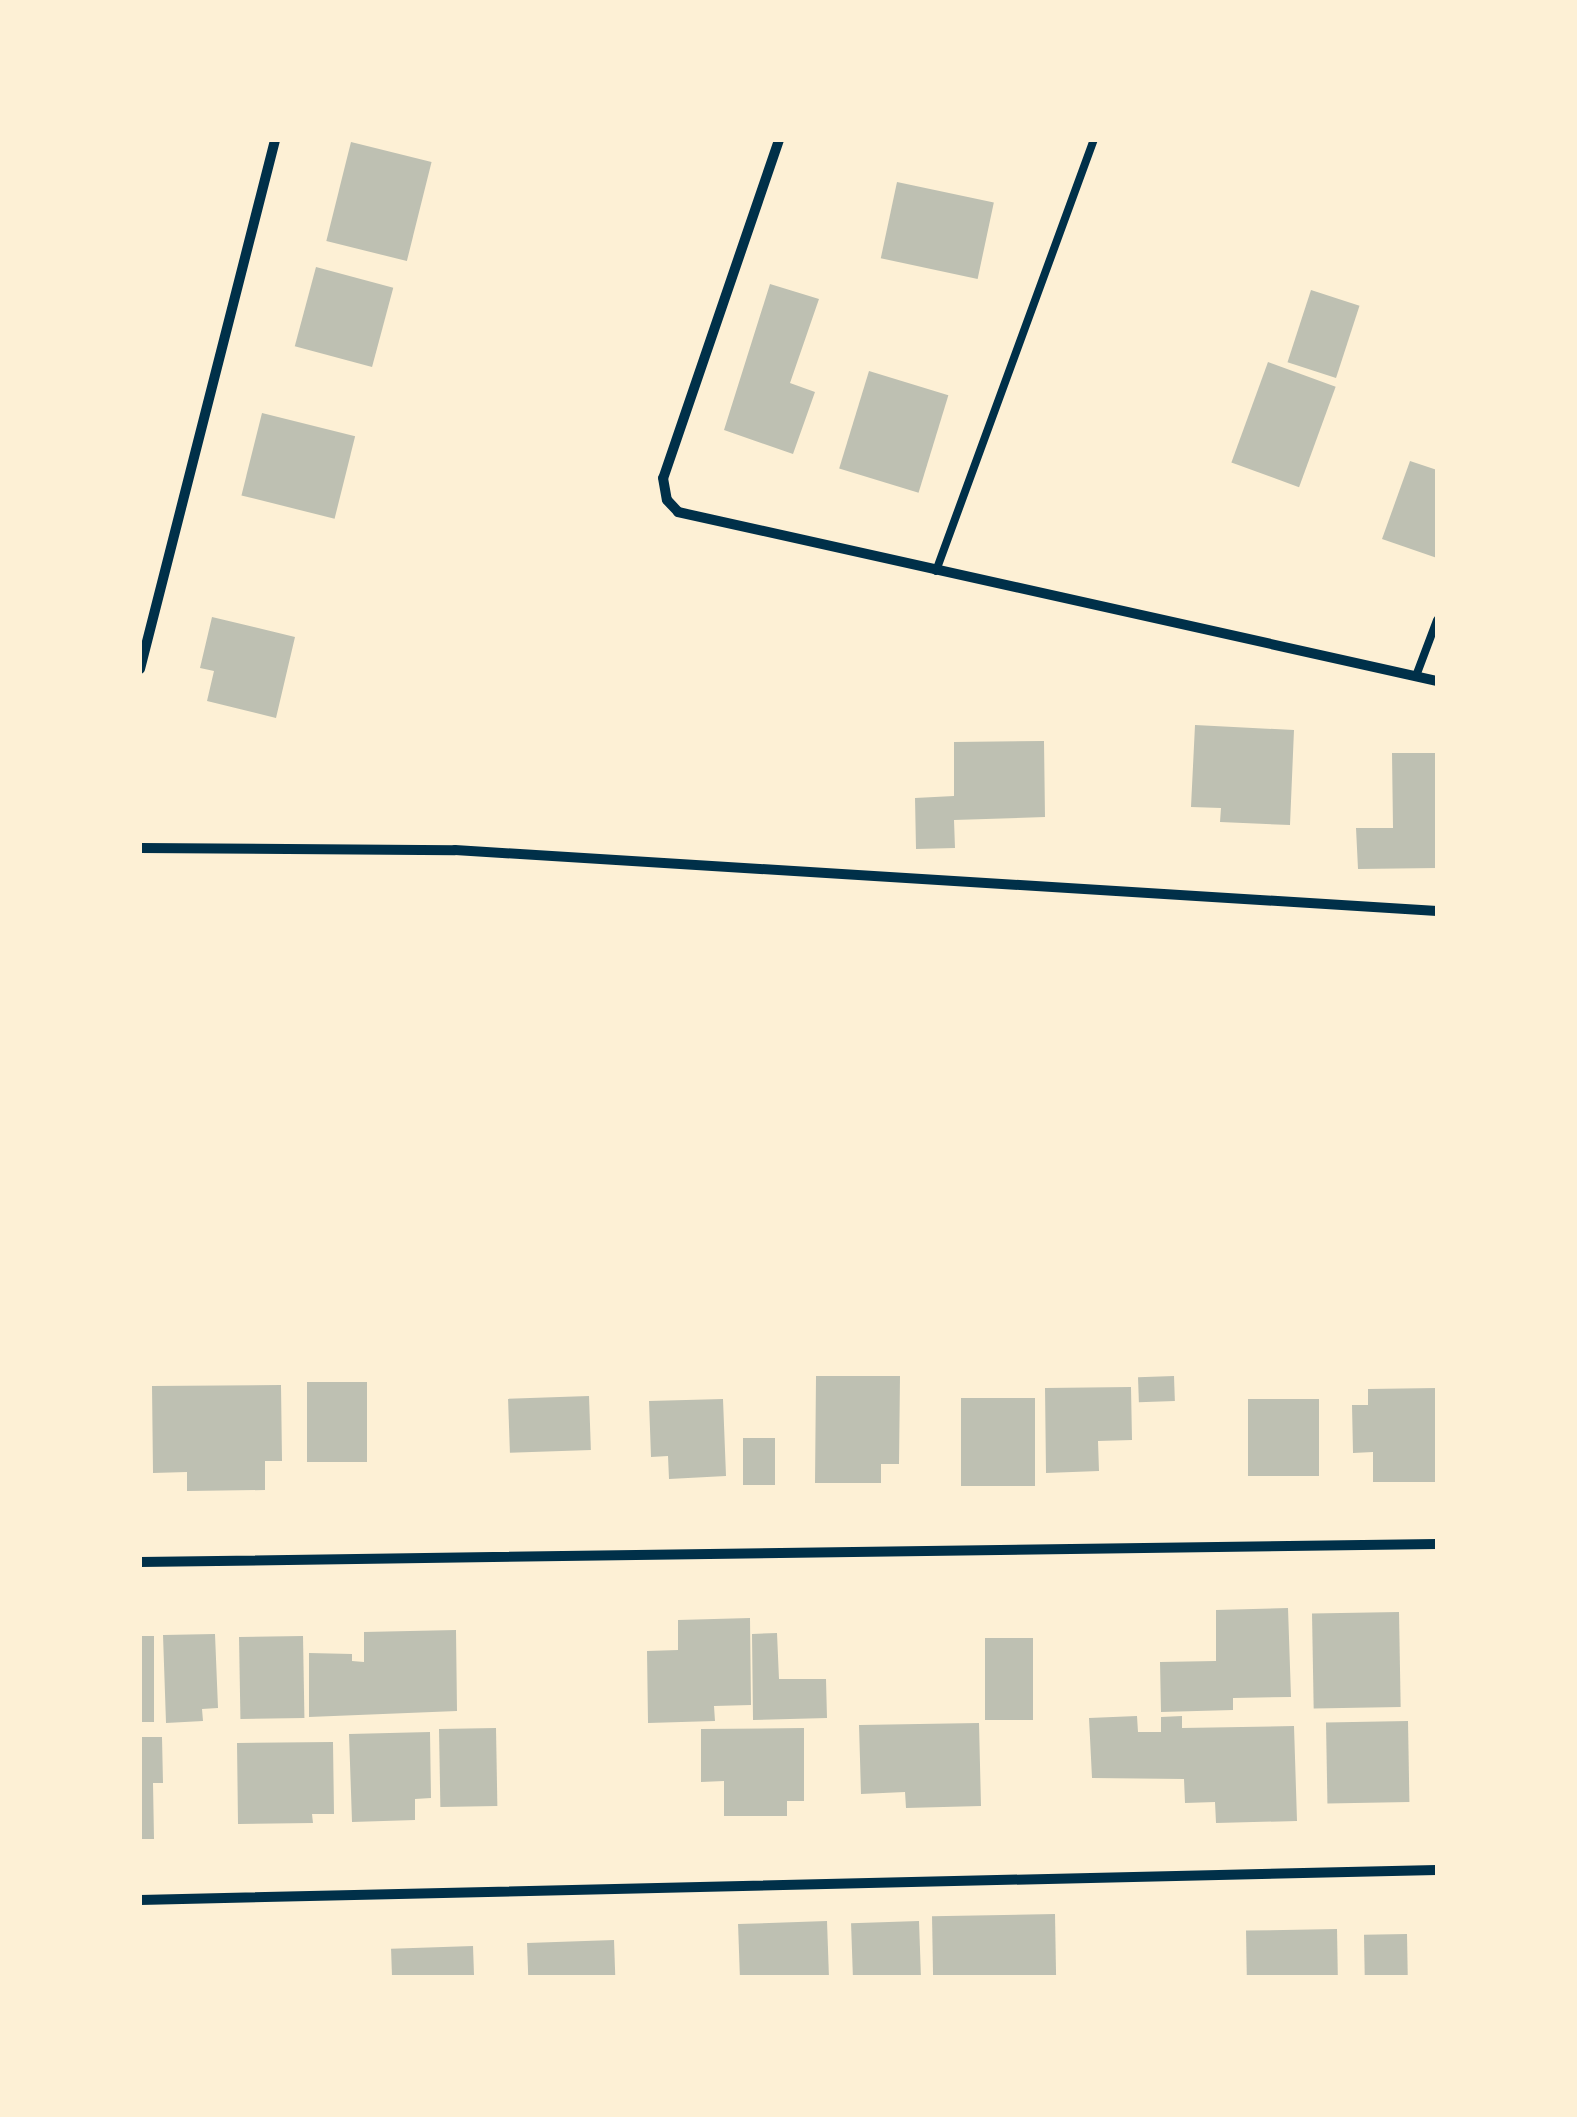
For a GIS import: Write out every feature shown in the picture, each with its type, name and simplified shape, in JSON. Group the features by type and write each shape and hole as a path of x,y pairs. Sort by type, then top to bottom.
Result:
{"street":[{"path":"140,669 274,140"},
{"path":"779,140 664,478 667,500 697,518 1437,681"},
{"path":"140,848 472,851 1437,911"},
{"path":"140,1562 1437,1544"},
{"path":"140,1900 1437,1870"}],"lane":[{"path":"936,572 1094,140"},
{"path":"1416,676 1437,620"}],"building":[{"path":"351,142 432,162 407,261 326,241"},
{"path":"897,182 994,203 978,279 881,258"},
{"path":"316,267 393,288 372,367 295,346"},
{"path":"770,284 819,299 790,383 815,392 793,454 724,430"},
{"path":"1311,290 1360,306 1336,378 1288,362"},
{"path":"1268,362 1336,387 1299,487 1231,463"},
{"path":"869,371 948,395 919,493 839,469"},
{"path":"262,413 355,436 335,519 241,495"},
{"path":"1410,461 1437,470 1437,558 1382,539"},
{"path":"212,617 295,637 276,718 207,701 214,671 200,668"},
{"path":"1195,725 1294,730 1290,825 1220,822 1221,808 1191,807"},
{"path":"1044,741 1045,817 954,820 955,848 916,849 915,798 954,796 954,742"},
{"path":"1392,753 1437,753 1437,868 1358,869 1356,828 1393,828"},
{"path":"816,1376 900,1376 899,1464 881,1464 881,1483 815,1483"},
{"path":"1174,1376 1175,1401 1139,1402 1138,1377"},
{"path":"307,1382 367,1382 367,1462 307,1462"},
{"path":"281,1385 282,1461 265,1461 265,1490 187,1491 187,1472 153,1473 152,1386"},
{"path":"1131,1387 1132,1440 1098,1441 1099,1471 1046,1473 1045,1388"},
{"path":"1437,1388 1437,1482 1373,1482 1373,1452 1353,1453 1352,1405 1368,1405 1368,1389"},
{"path":"589,1396 591,1450 510,1453 508,1399"},
{"path":"961,1398 1035,1398 1035,1486 961,1486"},
{"path":"723,1399 726,1476 669,1479 668,1456 651,1457 649,1401"},
{"path":"1248,1399 1319,1399 1319,1476 1248,1476"},
{"path":"743,1438 775,1438 775,1485 743,1485"},
{"path":"1288,1608 1291,1697 1233,1698 1233,1710 1161,1712 1160,1662 1216,1661 1216,1610"},
{"path":"1399,1612 1401,1707 1314,1709 1312,1614"},
{"path":"750,1618 751,1705 714,1706 715,1721 648,1723 647,1651 678,1650 678,1620"},
{"path":"456,1630 457,1711 309,1717 309,1653 352,1654 352,1661 364,1662 364,1632"},
{"path":"777,1633 779,1679 826,1679 827,1718 753,1720 752,1634"},
{"path":"215,1634 218,1708 202,1709 203,1721 166,1723 163,1635"},
{"path":"140,1636 154,1636 154,1722 140,1722"},
{"path":"303,1636 304,1718 240,1719 239,1637"},
{"path":"985,1638 1033,1638 1033,1720 985,1720"},
{"path":"1137,1716 1138,1732 1161,1732 1161,1717 1182,1716 1182,1728 1294,1726 1297,1821 1216,1823 1215,1802 1185,1803 1184,1779 1092,1778 1089,1718"},
{"path":"1408,1721 1409,1802 1327,1803 1326,1722"},
{"path":"979,1723 981,1806 906,1808 905,1792 861,1794 859,1725"},
{"path":"496,1728 497,1806 440,1807 439,1729"},
{"path":"804,1728 804,1801 787,1801 787,1816 724,1816 724,1781 701,1782 701,1729"},
{"path":"430,1732 431,1798 415,1799 415,1820 352,1822 349,1734"},
{"path":"140,1737 162,1737 163,1783 153,1783 154,1839 140,1839"},
{"path":"333,1742 334,1814 312,1814 313,1823 238,1824 237,1743"},
{"path":"1055,1914 1056,1977 933,1977 932,1916"},
{"path":"827,1921 829,1977 740,1977 738,1924"},
{"path":"919,1921 921,1977 853,1977 851,1923"},
{"path":"1337,1929 1338,1977 1247,1977 1246,1931"},
{"path":"1407,1934 1408,1977 1365,1977 1364,1935"},
{"path":"614,1940 615,1977 528,1977 527,1943"},
{"path":"473,1946 474,1977 392,1977 391,1949"}]}
